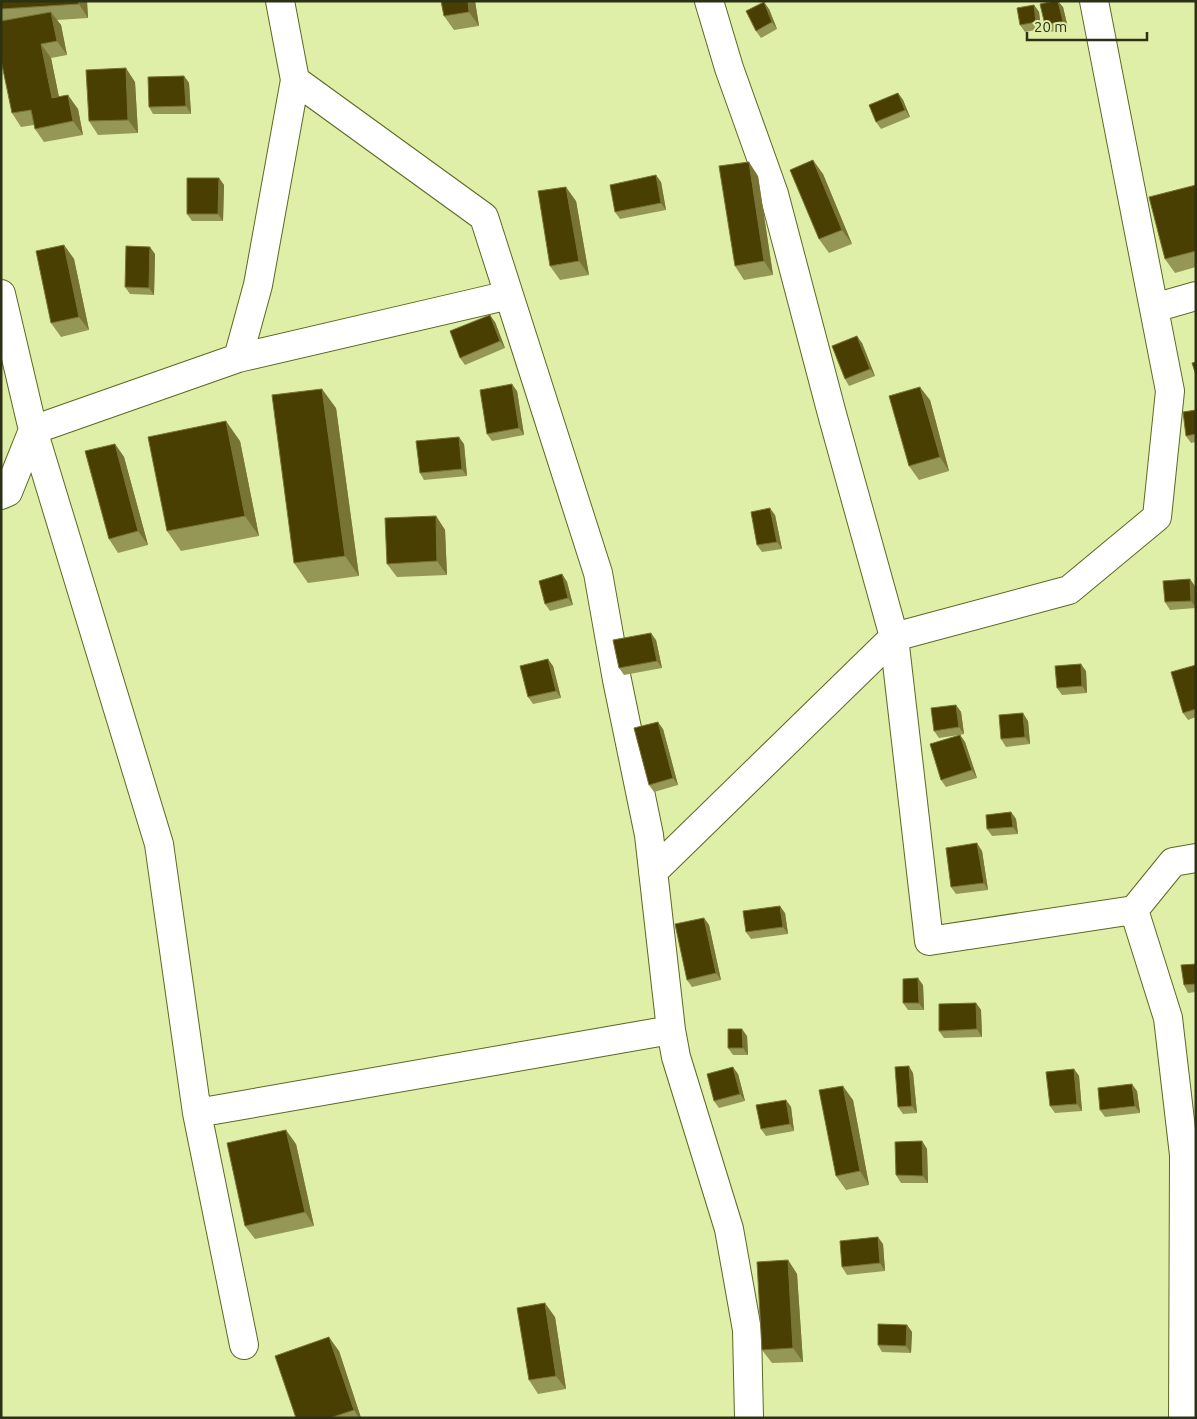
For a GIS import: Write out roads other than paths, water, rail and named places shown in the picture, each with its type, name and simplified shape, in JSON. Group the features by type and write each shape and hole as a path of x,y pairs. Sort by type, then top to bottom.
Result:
{"street":[{"path":"238,358 258,284 295,80 280,1"},
{"path":"709,1 774,194 832,414 894,636 929,940 1134,910 1173,862 1196,858"},
{"path":"653,872 894,636 1069,590 1156,516 1170,391 1094,1"},
{"path":"295,80 484,217 598,573 617,680 649,835 671,1030 676,1057 729,1229 746,1330 749,1418"},
{"path":"1,294 33,430 159,844 197,1113 244,1345"},
{"path":"1,494 8,492 33,430 238,358 509,295"},
{"path":"1154,308 1196,296"},
{"path":"1134,910 1168,1018 1186,1091 1183,1418"},
{"path":"197,1113 671,1030"}]}
